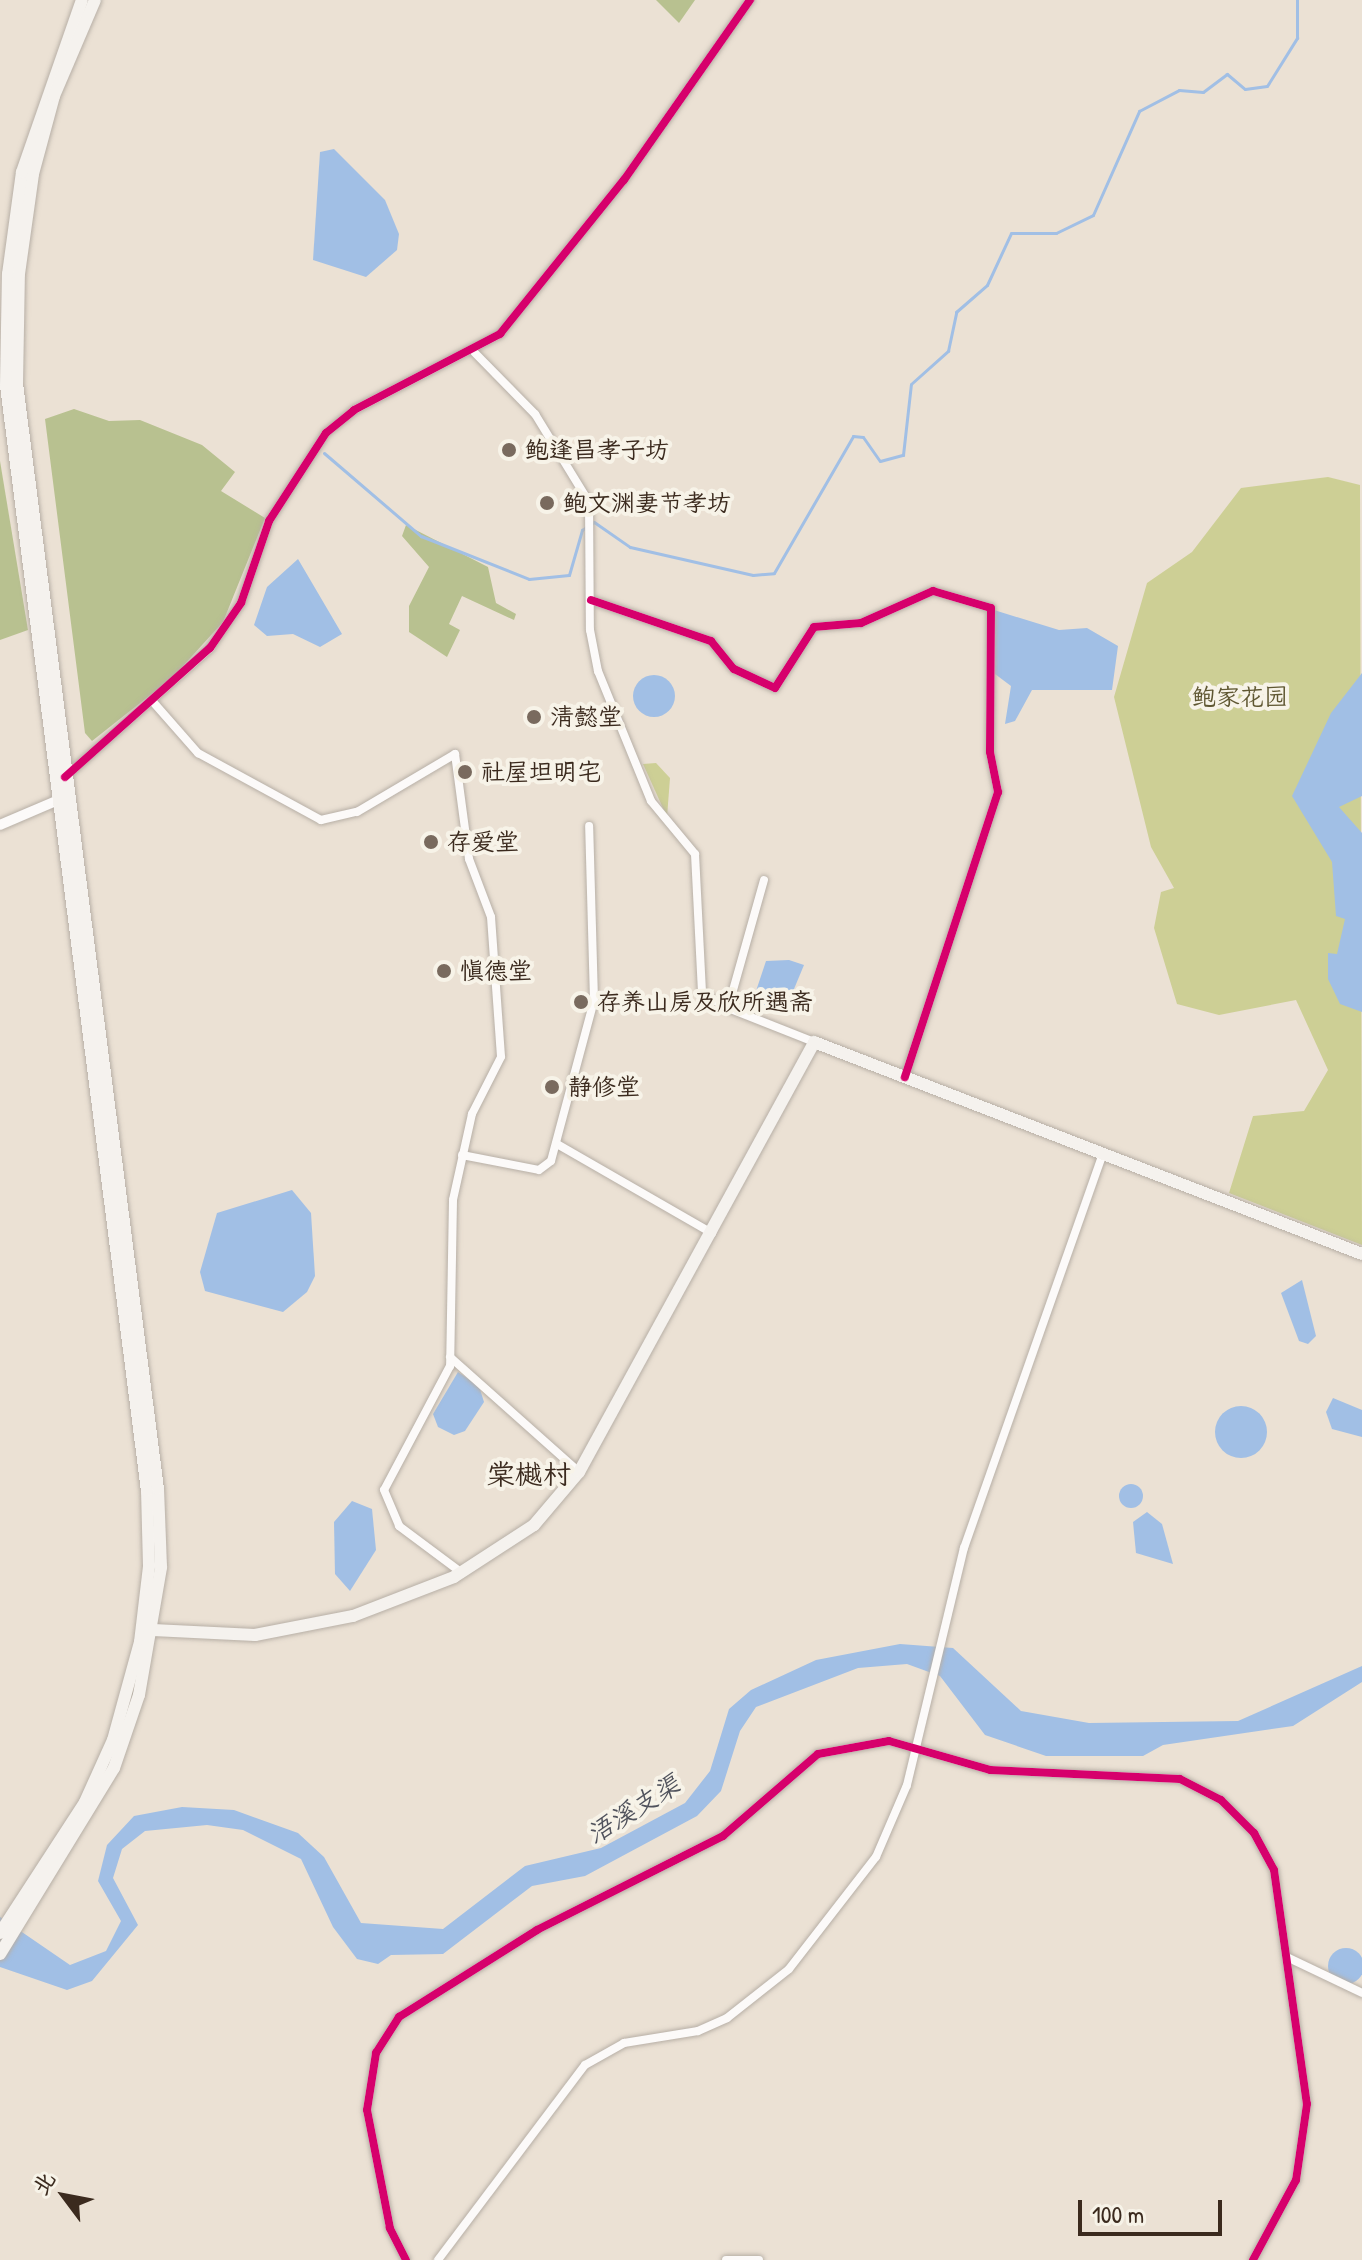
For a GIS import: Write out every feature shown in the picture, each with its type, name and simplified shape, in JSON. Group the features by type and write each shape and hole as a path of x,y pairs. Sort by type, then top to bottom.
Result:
{"main road":[{"path":"0,1954 85,1802 113,1740 140,1642 149,1566 147,1491 8,415 4,265 27,146 82,0"},
{"path":"0,1933 23,1909 114,1768 153,1630 158,1489 20,414 18,299 38,149 95,0"},
{"path":"153,1630 235,1635 301,1629 462,1573 534,1525 579,1472 713,1233 814,1042 1362,1254"}],"street":[{"path":"65,777 154,703 235,614 269,521 326,433 354,410 475,353 500,334 624,180 750,0"},
{"path":"475,353 535,414 586,493 594,524 591,600 598,671 651,801 699,867 702,994 728,1008 814,1042"},
{"path":"591,600 711,641 734,669 775,688 814,627 861,623 933,591 991,608 990,752 998,792 905,1077"},
{"path":"154,703 198,753 321,820 357,812 455,754 456,797 491,917 503,1021 501,1057 472,1114 453,1200 450,1357 443,1384 384,1486 384,1504 405,1531 462,1573"},
{"path":"0,825 56,801"},
{"path":"462,1155 539,1170 557,1144 594,1000 589,826"},
{"path":"728,1008 764,880"},
{"path":"557,1144 713,1233"},
{"path":"438,2260 585,2065 624,2043 718,2024 789,1969 876,1857 916,1746 943,1626 1103,1154"},
{"path":"450,1357 579,1472"},
{"path":"406,2260 390,2228 367,2099 376,2053 399,2017 537,1930 723,1836 818,1754 872,1741 916,1746 990,1770 1169,1777 1202,1787 1230,1807 1266,1851 1289,1958 1306,2137 1283,2214 1253,2260"},
{"path":"1289,1958 1362,1993"},
{"path":"726,2260 759,2260"}],"green space":[{"path":"656,0 695,0 679,23"},
{"path":"74,409 109,421 140,420 202,445 235,472 221,491 265,518 223,622 173,677 92,741 85,733 45,419"},
{"path":"0,461 28,630 0,640"},
{"name":"鲍家花园","path":"1328,477 1360,485 1362,1245 1229,1193 1253,1116 1304,1111 1328,1070 1296,1000 1219,1015 1177,1004 1154,928 1161,892 1174,888 1151,847 1114,697 1147,583 1192,552 1241,488"},
{"path":"406,525 488,567 496,603 516,614 514,620 462,596 449,624 460,630 447,657 409,632 409,606 429,567 402,536"},
{"path":"656,763 670,778 667,817 643,764"}],"water":[{"path":"334,149 385,200 399,234 397,250 366,277 313,260 320,152"},
{"path":"298,559 342,634 320,647 293,634 267,636 254,625 267,587"},
{"path":"994,610 1059,630 1087,628 1118,646 1112,690 1032,690 1015,721 1005,724 1011,686 991,671"},
{"path":"1362,673 1362,796 1339,807 1362,833 1362,1012 1340,1004 1328,979 1328,953 1337,954 1345,919 1336,916 1332,862 1292,796 1331,713"},
{"path":"654,675 669,681 675,696 669,711 654,717 639,711 633,696 639,681"},
{"path":"789,960 804,965 784,1013 752,1003 766,961"},
{"path":"292,1190 311,1213 315,1276 307,1292 283,1312 205,1291 200,1272 217,1213"},
{"path":"1302,1280 1316,1336 1308,1344 1299,1341 1281,1293"},
{"path":"458,1372 479,1386 484,1402 465,1431 454,1435 438,1427 433,1414"},
{"path":"1333,1398 1362,1410 1362,1437 1332,1429 1326,1412"},
{"path":"1241,1406 1259,1414 1267,1432 1259,1450 1241,1458 1223,1450 1215,1432 1223,1414"},
{"path":"1131,1484 1140,1487 1143,1496 1140,1505 1131,1508 1122,1505 1119,1496 1122,1487"},
{"path":"352,1501 372,1509 376,1550 350,1591 335,1574 334,1522"},
{"path":"1147,1512 1162,1524 1173,1564 1136,1553 1133,1522"},
{"path":"900,1644 953,1648 1021,1711 1089,1723 1238,1721 1362,1666 1362,1682 1293,1726 1163,1745 1143,1756 1046,1756 985,1735 940,1676 907,1664 858,1668 756,1707 740,1731 721,1791 697,1816 585,1876 532,1886 443,1954 391,1955 378,1964 357,1959 333,1927 301,1859 243,1830 207,1825 145,1831 122,1849 113,1878 138,1925 92,1981 67,1990 0,1967 0,1917 70,1965 106,1951 121,1921 98,1881 107,1845 134,1816 182,1807 234,1810 298,1833 324,1857 361,1923 443,1929 525,1866 601,1848 685,1803 710,1771 729,1709 751,1690 816,1660"},
{"path":"1346,1948 1359,1953 1364,1966 1359,1979 1346,1984 1333,1979 1328,1966 1333,1953"}],"waterway":[{"path":"324,453 421,536 529,579 569,575 582,530 594,522 630,547 753,575 774,573 853,436 863,437 880,461 903,455 911,384 948,351 956,312 987,285 1011,233 1056,233 1093,215 1139,111 1179,90 1203,92 1227,74 1245,89 1267,86 1297,38 1297,0"}],"cycle path":[{"path":"65,777 210,648 241,603 269,521 326,433 354,410 500,334 624,180 750,0"},
{"path":"591,600 711,641 734,669 775,688 814,627 861,623 933,591 991,608 990,752 998,792 905,1077"},
{"path":"406,2260 390,2228 367,2110 376,2053 399,2017 537,1930 723,1836 818,1754 889,1741 990,1770 1180,1779 1221,1800 1254,1833 1274,1870 1307,2104 1296,2180 1253,2260"}],"place":[{"name":"鲍逢昌孝子坊","path":"509,450"},
{"name":"鲍文渊妻节孝坊","path":"547,503"},
{"name":"清懿堂","path":"534,717"},
{"name":"社屋坦明宅","path":"465,772"},
{"name":"存爱堂","path":"431,842"},
{"name":"慎德堂","path":"444,971"},
{"name":"存养山房及欣所遇斋","path":"581,1002"},
{"name":"静修堂","path":"552,1087"}],"district":[{"name":"棠樾村","path":"529,1474"}],"water label":[{"name":"浯溪支渠","path":"633,1809"}]}
